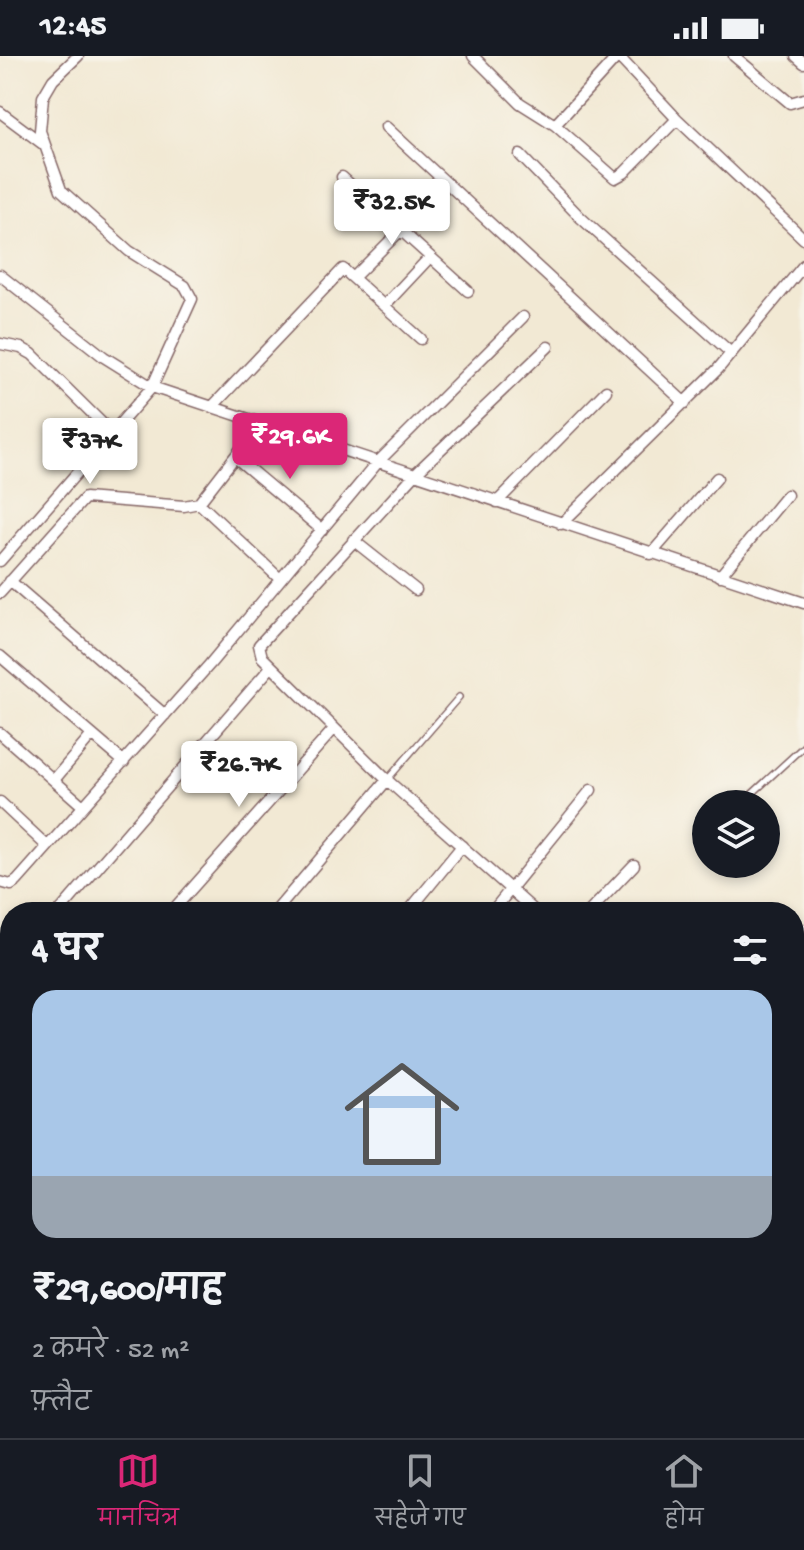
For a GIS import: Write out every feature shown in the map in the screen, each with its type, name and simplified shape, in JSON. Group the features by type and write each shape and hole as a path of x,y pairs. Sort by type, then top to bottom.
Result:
{"street":[{"path":"0,561 152,387 189,308 190,292 129,251 73,204 61,190 43,144 43,97 53,80 78,56"},
{"path":"473,56 520,103 555,125 615,178 624,173 677,119"},
{"path":"555,125 618,56 677,119 804,239"},
{"path":"734,56 790,103 804,99"},
{"path":"796,56 804,63"},
{"path":"0,112 43,144"},
{"path":"386,127 685,403"},
{"path":"520,155 581,218 731,353"},
{"path":"342,177 468,291"},
{"path":"353,278 400,231"},
{"path":"384,306 430,257"},
{"path":"561,524 685,403 804,265"},
{"path":"212,407 343,269 421,339"},
{"path":"0,275 104,357 152,387 417,472 651,554 803,601"},
{"path":"0,882 11,885 165,715 378,462 523,317"},
{"path":"0,344 32,354 113,434"},
{"path":"524,902 333,730 259,651 262,637 417,472 548,347"},
{"path":"497,502 606,391"},
{"path":"0,593 85,498 184,506 199,503 235,457 254,421"},
{"path":"235,457 322,530"},
{"path":"651,554 717,478"},
{"path":"720,576 787,495"},
{"path":"199,503 280,579"},
{"path":"353,540 416,590"},
{"path":"10,581 165,715"},
{"path":"0,656 124,762"},
{"path":"68,902 271,667"},
{"path":"180,902 333,730"},
{"path":"0,733 83,806"},
{"path":"54,780 92,735"},
{"path":"283,902 387,780"},
{"path":"501,902 591,790"},
{"path":"0,802 47,846"},
{"path":"416,902 462,846"},
{"path":"599,902 634,865"}],"lane":[{"path":"387,780 459,697"},
{"path":"756,790 804,746"}]}
